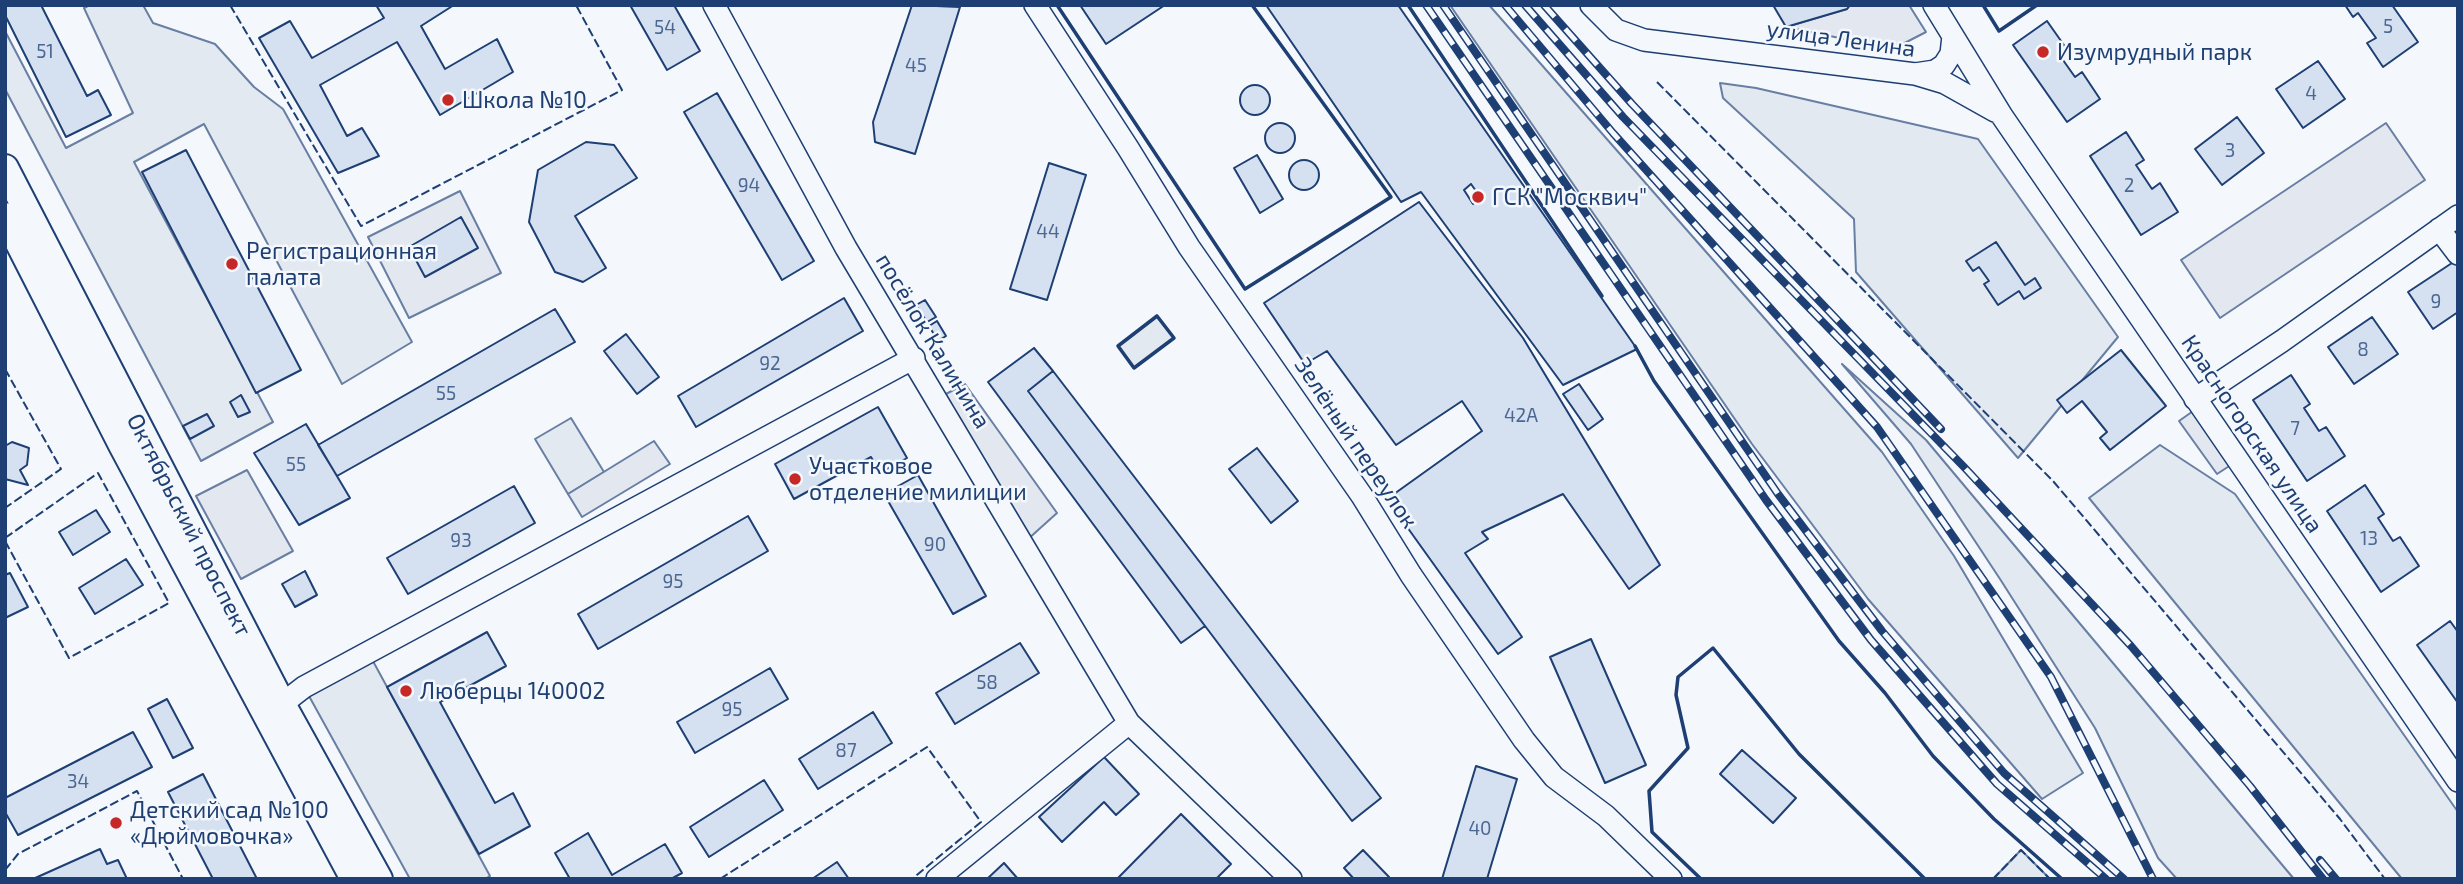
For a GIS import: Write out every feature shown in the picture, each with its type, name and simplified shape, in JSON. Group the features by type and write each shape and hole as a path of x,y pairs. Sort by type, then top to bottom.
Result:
{"main road":[{"name":"Октябрьский проспект","path":"5,168 282,704 379,879"},
{"name":"Октябрьский проспект","path":"5,216 122,445 354,879"}],"street":[{"name":"посёлок Калинина","path":"714,5 846,248 914,358 1129,723 1291,879"},
{"name":"Зелёный переулок","path":"1035,5 1189,247 1362,496 1433,607 1524,740 1554,777 1606,816 1671,879"},
{"name":"улица Ленина","path":"1591,5 1616,30 1644,40 1915,74 1945,83 2002,116"},
{"name":"Красногорская улица","path":"1934,5 2002,116 2458,781"},
{"path":"1915,74 1935,71 1944,65 1951,54 1953,36"},
{"path":"2195,399 2458,216"},
{"path":"2439,229 2458,254"},
{"path":"282,704 314,681 914,358"},
{"path":"937,879 1129,723"}],"shaded area":[{"path":"90,5 143,5 153,23 215,44 254,87 283,109 412,342 342,384 204,124 134,162 273,422 201,461 5,89 5,31 66,148 133,113 84,8"},
{"path":"1450,5 1489,5 1882,452 1954,556 2083,773 2042,799 1868,599 1752,444"},
{"path":"1850,5 1909,5 1926,32 1893,49 1786,27 1847,9"},
{"path":"1720,83 1756,88 1978,139 2118,337 2018,458 1856,272 1854,219 1723,98"},
{"path":"2386,123 2425,180 2220,318 2181,260"},
{"path":"460,191 501,273 409,318 368,237"},
{"path":"1157,316 1174,338 1134,368 1118,346"},
{"path":"1842,364 1926,440 2294,879 2177,879 2158,858 2095,728 2000,579 1911,444"},
{"path":"965,384 1057,513 1027,540 944,395"},
{"path":"2196,409 2234,463 2217,474 2179,421"},
{"path":"571,418 604,472 568,494 535,439"},
{"path":"654,441 670,464 582,517 568,494"},
{"path":"2160,445 2235,494 2458,812 2458,879 2402,879 2089,498"},
{"path":"247,470 293,551 241,579 196,496"},
{"path":"368,652 490,876 485,879 410,879 304,687"},
{"path":"2021,850 2050,879 1993,879"}],"building":[{"path":"5,5 41,5 87,96 98,90 111,115 66,137 5,15"},
{"name":"Школа №10","path":"376,5 454,5 421,26 445,69 497,39 513,72 440,115 397,42 320,85 347,136 362,128 379,156 338,173 259,38 290,21 312,58 384,18"},
{"path":"630,5 674,5 700,51 667,70"},
{"path":"912,5 960,7 915,154 875,142 873,122"},
{"path":"1080,5 1165,5 1106,44"},
{"name":"ГСК \"Москвич\"","path":"1266,5 1398,5 1637,349 1563,385 1421,192 1401,202"},
{"path":"1773,5 1850,5 1847,9 1786,27"},
{"path":"2345,5 2392,5 2418,42 2383,67 2367,43 2376,38 2358,13 2353,17"},
{"path":"2047,21 2066,48 2058,53 2075,77 2082,72 2100,99 2067,122 2013,45"},
{"path":"2318,61 2345,99 2303,128 2276,89"},
{"path":"1255,85 1266,89 1270,100 1266,111 1255,115 1244,111 1240,100 1244,89"},
{"path":"717,93 814,261 782,280 684,112"},
{"path":"2237,117 2264,153 2222,185 2195,149"},
{"path":"1280,123 1291,127 1295,138 1291,149 1280,153 1269,149 1265,138 1269,127"},
{"path":"2126,132 2144,160 2136,165 2152,189 2160,183 2178,212 2141,235 2090,156"},
{"path":"586,142 614,145 637,178 575,216 606,268 583,282 555,272 529,222 538,170"},
{"path":"186,150 301,370 256,393 142,172"},
{"path":"1257,155 1283,199 1260,213 1234,168"},
{"path":"1304,160 1315,164 1319,175 1315,186 1304,190 1293,186 1289,175 1293,164"},
{"path":"1049,163 1086,175 1047,300 1010,289"},
{"path":"1471,184 1481,198 1473,204 1464,190"},
{"path":"1419,202 1523,338 1660,565 1629,589 1563,494 1482,532 1488,539 1465,553 1522,637 1498,654 1387,499 1482,431 1462,401 1396,445 1327,351 1305,364 1264,303"},
{"path":"461,217 478,248 425,277 409,247"},
{"path":"1996,242 2025,285 2035,278 2041,288 2024,299 2019,291 1998,305 1984,284 1989,281 1979,267 1973,271 1966,261"},
{"path":"2455,261 2458,266 2458,312 2433,329 2408,292"},
{"path":"844,298 863,331 696,427 678,396"},
{"path":"925,300 936,317 927,322 916,305"},
{"path":"555,309 575,342 337,476 318,445"},
{"path":"2372,317 2398,354 2354,384 2328,347"},
{"path":"937,321 946,336 938,341 929,326"},
{"path":"626,334 659,377 637,394 604,351"},
{"path":"1034,348 1053,371 1028,391 1205,626 1181,643 988,382"},
{"path":"2121,350 2166,406 2110,450 2100,438 2107,432 2082,401 2067,413 2057,400"},
{"path":"1053,371 1381,798 1352,821 1028,391"},
{"path":"2291,375 2310,404 2304,408 2319,431 2326,427 2345,456 2307,481 2253,400"},
{"path":"1579,384 1603,419 1588,430 1563,394"},
{"path":"241,395 250,412 238,417 230,402"},
{"path":"878,407 907,458 880,473 871,457 794,499 775,464"},
{"path":"207,414 214,426 190,439 183,426"},
{"path":"306,424 350,498 299,525 254,453"},
{"path":"12,442 29,448 27,465 20,470 28,485 5,479 5,446"},
{"path":"1257,448 1298,501 1271,523 1229,469"},
{"path":"918,475 986,596 953,614 884,494"},
{"path":"2365,485 2384,514 2378,518 2393,541 2400,537 2419,566 2381,592 2327,511"},
{"path":"514,486 535,523 408,594 387,558"},
{"path":"96,510 110,532 73,555 59,532"},
{"path":"748,516 768,551 598,649 578,614"},
{"path":"126,559 143,585 95,614 79,588"},
{"path":"305,571 317,595 295,607 282,584"},
{"path":"10,573 28,607 5,618 5,575"},
{"path":"2450,621 2458,632 2458,703 2417,645"},
{"path":"487,632 506,666 440,702 495,803 513,793 530,826 479,854 387,687"},
{"path":"1591,639 1646,765 1605,783 1550,657"},
{"path":"1020,643 1039,673 955,724 936,693"},
{"path":"770,668 788,699 695,753 677,722"},
{"path":"167,699 193,748 173,758 148,709"},
{"path":"873,712 892,743 818,789 799,759"},
{"path":"133,732 152,767 18,835 5,812 5,798"},
{"path":"1742,750 1796,798 1773,823 1720,774"},
{"path":"1104,757 1139,794 1116,815 1104,802 1062,842 1039,817"},
{"path":"1476,766 1517,779 1487,879 1442,879"},
{"path":"203,774 257,879 213,879 168,792"},
{"path":"764,780 783,810 709,857 690,827"},
{"path":"1181,814 1231,864 1216,879 1117,879"},
{"path":"588,833 612,875 665,844 682,873 671,879 570,879 555,853"},
{"path":"100,849 107,864 118,860 127,879 33,879"},
{"path":"1363,850 1389,877 1354,879 1344,868"},
{"path":"837,862 849,879 812,879"},
{"path":"1004,863 1018,879 987,879"}],"railway":[{"path":"1426,5 1766,500 1871,640 1997,784 2106,879"},
{"path":"1443,5 1778,494 1882,631 2004,773 2124,879"},
{"path":"1505,5 1613,133 1877,427 2051,677 2153,879"},
{"path":"1525,5 1623,117 1964,467 2131,646 2250,786 2323,879"},
{"path":"1544,5 1632,104 1941,429"},
{"path":"2320,860 2336,879"}],"fence":[{"path":"230,5 361,226 622,90 576,5"},
{"path":"1657,82 2053,481 2340,819 2385,879"},
{"path":"5,369 61,469 5,508"},
{"path":"5,538 98,473 169,603 69,658 5,541"},
{"path":"720,879 927,747 981,822 912,879"},
{"path":"5,870 18,854 137,791 183,879"},
{"path":"1993,879 2021,850 2050,879"}],"wall":[{"path":"1057,5 1245,289 1391,197 1252,5"},
{"path":"1408,5 1602,296"},
{"path":"1983,5 1999,31 2037,5"},
{"path":"1157,316 1174,338 1134,368 1118,346 1157,316"},
{"path":"1635,346 1654,381 1839,641 1885,693 1933,756 1994,819 2062,879"},
{"path":"1701,879 1652,832 1649,791 1688,748 1676,695 1678,677 1713,648 1799,754 1925,879"}],"place":[{"name":"Изумрудный парк","path":"2043,52"},
{"name":"Школа №10","path":"448,100"},
{"name":"ГСК \"Москвич\"","path":"1478,197"},
{"name":"Регистрационная палата","path":"232,264"},
{"name":"Участковое отделение милиции","path":"795,479"},
{"name":"Люберцы 140002","path":"406,691"},
{"name":"Детский сад №100 «Дюймовочка»","path":"116,823"}]}
